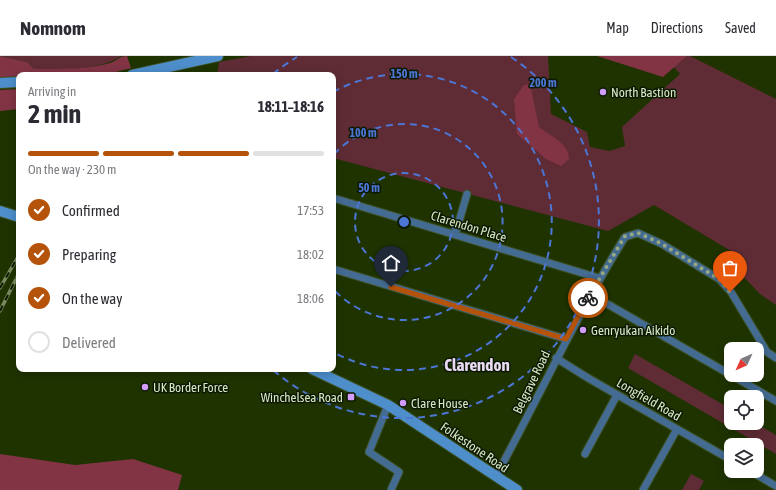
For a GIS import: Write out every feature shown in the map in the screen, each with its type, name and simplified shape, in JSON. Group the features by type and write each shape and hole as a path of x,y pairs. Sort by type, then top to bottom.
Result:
{"main road":[{"path":"146,72 218,56"},
{"path":"0,83 16,82"},
{"path":"0,210 16,216"},
{"name":"Folkestone Road","path":"318,372 388,405 517,490"}],"street":[{"path":"455,235 467,194"},
{"name":"Clarendon Place","path":"336,199 599,278"},
{"name":"Belgrave Road","path":"496,476 590,294 625,236 638,233 656,241 719,279 730,292 767,352 776,358"},
{"path":"336,270 566,339"},
{"path":"590,294 724,371"},
{"name":"Longfield Road","path":"556,358 617,395 724,456"},
{"path":"743,382 776,401"},
{"path":"585,454 617,395"},
{"path":"388,405 369,452 399,472 391,490"},
{"path":"643,490 677,429"},
{"path":"762,478 776,486"}],"shaded area":[{"path":"0,56 27,62 34,69 52,69 82,68 101,65 127,56 131,68 116,72 16,72 16,78 0,78"},
{"path":"1,56 121,56 112,61 91,67 55,70 34,69 27,62"},
{"path":"251,56 548,56 551,114 587,132 590,147 609,151 625,146 622,127 680,74 674,67 687,56 690,56 776,99 776,305 760,294 739,272 746,260 654,205 608,231 336,159 336,72 217,72 219,62"},
{"path":"597,56 687,56 663,77"},
{"path":"530,84 539,127 558,140 568,153 569,159 561,166 546,159 517,134 514,99 524,85"},
{"path":"16,89 16,109 0,111 0,90"},
{"path":"635,354 724,405 724,424 628,368"},
{"path":"764,428 776,435 776,454 764,447 764,438 748,438 735,430 764,430"},
{"path":"0,454 75,465 133,459 182,475 178,490 0,490"},
{"path":"691,474 704,481 699,490 682,490"}],"railway":[{"path":"0,288 16,260"},
{"path":"0,311 16,279"}],"way so far":[{"path":"588,298 625,236 638,233 662,244 719,279 730,292"}],"place":[{"name":"North Bastion","path":"603,92"},
{"name":"Genryukan Aikido","path":"583,330"},
{"name":"UK Border Force","path":"145,387"},
{"name":"Winchelsea Road","path":"351,397"},
{"name":"Clare House","path":"403,403"}],"district":[{"name":"Clarendon","path":"477,365"}],"route":[{"path":"391,287 566,339 588,298"}]}
